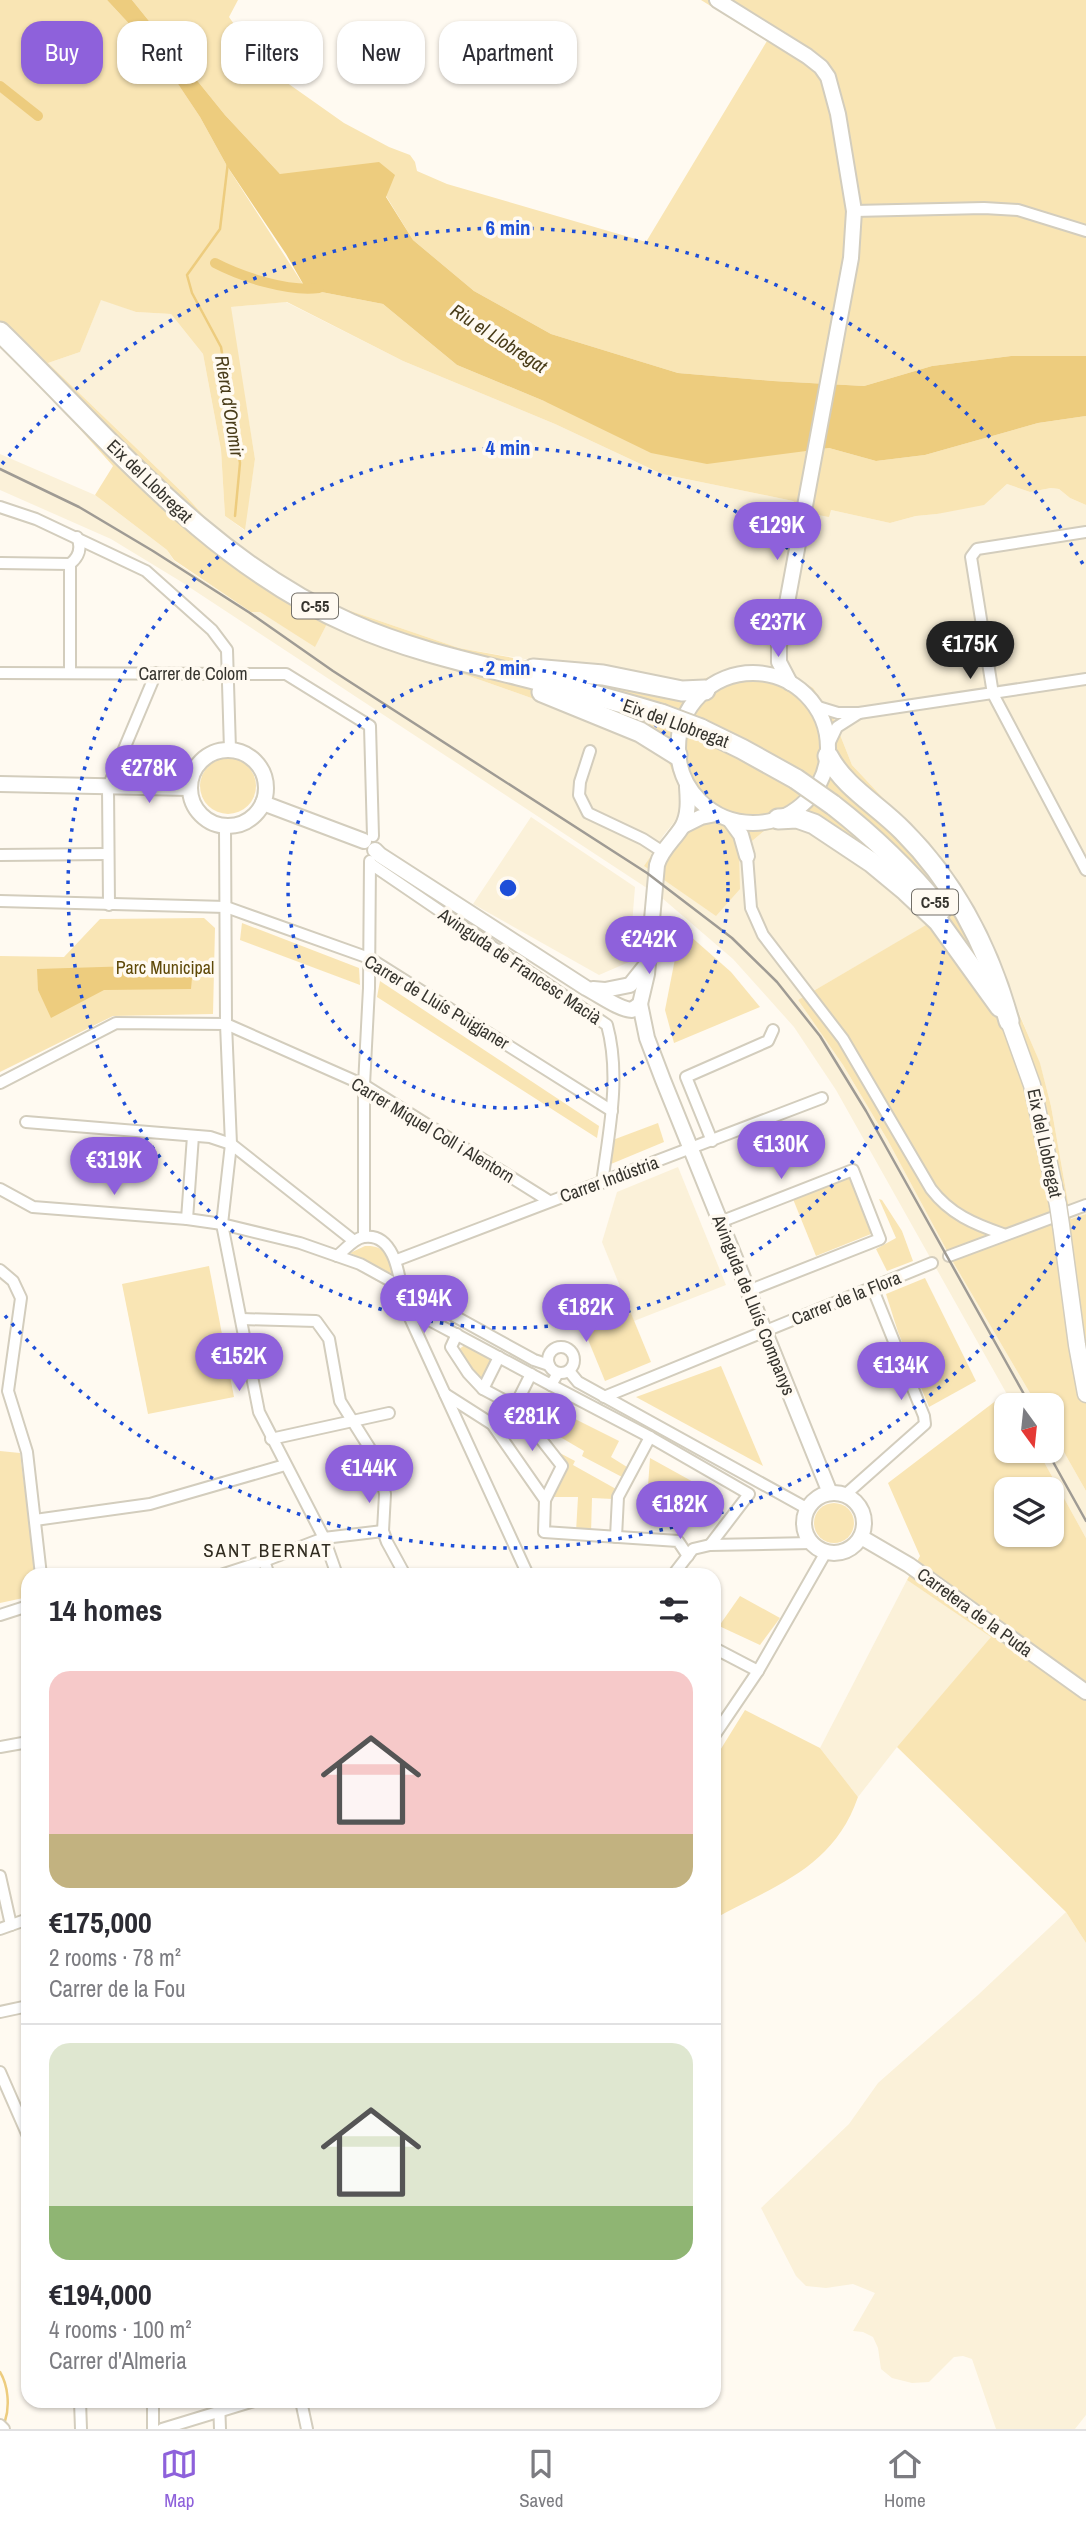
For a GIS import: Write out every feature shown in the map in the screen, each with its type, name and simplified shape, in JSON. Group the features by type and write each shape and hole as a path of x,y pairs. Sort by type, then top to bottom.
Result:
{"highway":[{"name":"Eix del Llobregat","path":"0,332 146,479 197,526 246,566 320,610 352,625 421,650 661,714 701,729 796,779 833,805 889,853 921,885 952,923 983,969 1009,1021"},
{"path":"485,667 500,665 603,676 682,691 705,690"},
{"path":"485,667 640,732 677,755"},
{"path":"828,751 845,781 902,829 950,887 989,958 1009,1021"},
{"path":"771,821 797,818 814,824 872,862 938,921 1009,1021"}],"main road":[{"name":"Eix del Llobregat","path":"1009,1021 1032,1084 1051,1163 1086,1394"}],"street":[{"path":"718,0 816,62 828,78 836,103 854,211 851,258 779,646 779,663 790,682"},
{"path":"854,211 984,208 1018,210 1086,231"},
{"path":"0,507 36,519 132,563 157,579 212,630 227,650 230,750"},
{"path":"1086,532 977,549 973,552 972,564 993,694 1086,870"},
{"path":"0,563 70,564 75,561 80,548 77,537"},
{"path":"69,673 70,564"},
{"path":"756,673 768,663 779,646"},
{"name":"Carrer de Colom","path":"0,673 286,674 370,726 371,848"},
{"path":"109,905 108,787 156,673"},
{"path":"648,961 617,993 631,1004 648,961 655,873 659,857 683,825 688,805 687,787 677,755 681,724 691,705 705,690 724,679 756,673 779,677 799,689 815,706 823,721 828,751"},
{"path":"815,706 838,713 859,713 1086,679"},
{"path":"747,856 753,835 771,821 793,812 812,794 824,772 837,727 859,713"},
{"path":"230,750 252,759 260,768 266,791 263,803 247,821 225,826 204,817 192,799 190,788 198,765 207,757 230,750"},
{"path":"590,751 580,782 579,795 588,813 643,839 663,852"},
{"path":"0,785 190,788"},
{"path":"687,787 705,807 723,817 741,835 747,856 751,908 762,935 843,1039 931,1189 941,1202 956,1214 1003,1234"},
{"name":"Avinguda de Francesc Macià","path":"263,803 371,848 607,1025 614,1063 612,1111 602,1183"},
{"path":"683,825 723,817 771,821"},
{"path":"225,826 226,1024 231,1144 222,1224 259,1412 324,1538 335,1568"},
{"path":"359,1239 371,848"},
{"name":"Avinguda de Francesc Macià","path":"371,848 586,988 631,1004"},
{"path":"0,855 108,854"},
{"name":"Carrer de Lluís Puigjaner","path":"0,901 226,907 369,958 612,1111"},
{"name":"Avinguda de Francesc Macià","path":"586,988 605,990 626,986"},
{"name":"Avinguda de Lluís Companys","path":"626,986 636,988 631,1004 830,1493"},
{"name":"Carrer Miquel Coll i Alentorn","path":"0,1083 116,1023 226,1024 364,1085 549,1201"},
{"path":"712,1141 686,1077 768,1041 773,1030"},
{"name":"Carrer Indústria","path":"397,1260 822,1098"},
{"path":"26,1122 210,1137 231,1144 359,1239"},
{"path":"187,1219 193,1136"},
{"path":"720,1222 853,1170 880,1239 748,1291"},
{"path":"0,1189 33,1207 222,1224 300,1243 360,1264 517,1351 556,1365 604,1397 808,1509"},
{"path":"949,1256 1086,1205"},
{"path":"337,1256 359,1239 375,1238 386,1245 397,1260 405,1307 525,1568"},
{"name":"Carrer de la Flora","path":"604,1397 932,1263"},
{"path":"0,1270 13,1281 22,1298 8,1376 8,1397 24,1439 40,1568"},
{"path":"845,1495 925,1424 872,1287"},
{"path":"405,1307 650,1437 749,1494 710,1545"},
{"path":"242,1318 316,1321 329,1339 341,1401 379,1463 385,1494 383,1531 401,1568"},
{"path":"457,1334 452,1347 467,1373 483,1389 516,1406 562,1466 545,1500 544,1532 678,1541 688,1556"},
{"path":"483,1389 499,1357"},
{"path":"551,1385 556,1365"},
{"path":"492,1424 516,1406 531,1374"},
{"path":"445,1394 492,1424 545,1500"},
{"path":"271,1439 389,1413"},
{"path":"616,1537 618,1497 650,1437"},
{"path":"35,1520 150,1504 285,1465"},
{"path":"679,1568 693,1549 710,1545 811,1543 826,1552 846,1551 860,1537 864,1521 852,1499 830,1493 821,1496 808,1509 804,1527 811,1543"},
{"path":"242,1568 324,1538 383,1531"},
{"name":"Carretera de la Puda","path":"860,1537 909,1565 1086,1692"},
{"path":"721,1726 758,1671 826,1552"},
{"path":"264,1561 266,1568"},
{"path":"0,1615 21,1608"},
{"path":"721,1652 758,1671"},
{"path":"0,1747 21,1743"},
{"path":"0,1876 6,1927"},
{"path":"0,2012 21,2008"},
{"path":"0,2072 21,2120"},
{"path":"80,2408 81,2429"},
{"path":"153,2408 153,2429"},
{"path":"162,2429 216,2408"},
{"path":"219,2408 220,2429"},
{"path":"302,2408 307,2429"},
{"path":"0,2425 4,2429"}],"shaded area":[{"path":"101,299 136,312 171,314 203,354 221,450 225,516 244,530 255,459 230,307 286,302 403,361 555,424 662,474 793,501 808,513 831,510 890,523 937,514 994,496 1007,484 1030,492 1059,489 1070,498 1086,505 1086,1214 1071,1219 1051,1106 1040,1064 1006,981 896,812 852,765 833,717 682,686 459,648 336,606 292,583 214,527 185,495 48,363 80,352"},
{"path":"0,454 95,495 167,550 174,561 251,612 260,612 315,646 328,622 384,646 596,721 635,740 668,761 681,793 678,817 645,866 672,884 739,852 764,831 801,825 889,886 927,925 798,1000 843,1065 887,1139 953,1262 1030,1393 1006,1393 836,1090 794,1027 733,959 662,898 180,581 111,539 0,490"},
{"path":"531,817 635,887 629,962 599,975 473,904"},
{"path":"678,1167 726,1285 634,1321 602,1242 617,1192"},
{"path":"1064,1452 1086,1491 1086,1538 1064,1498 1064,1477 1052,1477 1045,1463 1064,1463"},
{"path":"907,1580 992,1637 897,1747 858,1797 820,1748"},
{"path":"1066,1912 1086,1943 1086,2415 1075,2429 996,2429 972,2359 954,2357 929,2382 912,2383 892,2378 881,2369 878,2348 873,2337 853,2331 875,2293 853,2284 826,2288 806,2286 796,2276 761,2208 849,2124 878,2083 979,1994"}],"green space":[{"path":"0,0 107,0 127,21 117,21 117,84 178,84 306,289 383,304 457,365 544,401 779,453 829,448 876,461 925,455 1038,423 1086,416 1086,505 1070,498 1059,489 1030,492 1007,484 984,505 890,523 831,510 829,517 808,513 793,501 662,474 555,424 403,361 287,302 231,307 255,459 245,530 225,516 221,450 203,354 171,314 136,312 101,300 80,352 48,363 185,495 214,527 292,583 336,606 459,648 525,660 682,686 746,665 775,667 813,688 833,717 852,765 896,812 985,934 1040,1063 1051,1106 1071,1219 1086,1214 1086,1491 1064,1452 1064,1393 1030,1393 953,1262 887,1139 843,1065 798,1000 926,925 889,886 801,825 764,831 739,852 740,889 716,916 644,866 678,817 681,793 668,761 635,740 596,721 384,646 328,622 315,647 260,612 251,612 174,560 167,550 95,495 113,466 33,377 0,346"},
{"path":"132,0 238,0 229,17 232,21 221,21 221,84 289,84 344,123 410,155 417,171 447,184 646,242 767,41 701,0 1086,0 1086,356 1011,356 932,366 864,386 678,373 551,334 474,291 413,240 386,196 280,174 200,84 207,84 207,21 149,21"},
{"path":"222,758 234,758 244,762 252,770 256,786 252,802 244,810 234,814 222,814 212,810 204,802 200,792 200,780 204,770 212,762"},
{"name":"Parc Municipal","path":"204,918 215,928 213,1014 113,1016 0,1072 0,956 64,957 100,919"},
{"path":"242,923 359,968 360,985 240,940"},
{"path":"681,928 731,972 760,1007 674,1043 665,1010"},
{"path":"380,981 599,1126 597,1138 377,997"},
{"path":"658,1123 664,1142 611,1164 610,1141"},
{"path":"849,1177 871,1234 816,1256 793,1199"},
{"path":"879,1199 902,1231 913,1261 887,1271 876,1249 896,1238"},
{"path":"365,1246 378,1248 386,1253 394,1275 350,1253"},
{"path":"209,1266 234,1397 148,1414 122,1284"},
{"path":"925,1278 976,1381 929,1407 898,1332 886,1294"},
{"path":"626,1301 651,1362 605,1381 580,1320"},
{"path":"466,1344 495,1359 484,1376 477,1378 458,1350"},
{"path":"721,1366 763,1466 636,1397"},
{"path":"994,1402 994,1463 1045,1463 1052,1477 994,1477 994,1547 1064,1547 1064,1498 1086,1538 1086,1943 1066,1912 897,1747 991,1637 907,1580 920,1556 888,1483"},
{"path":"553,1408 619,1441 611,1457 627,1467 622,1477 582,1456 584,1451 555,1434 545,1424"},
{"path":"0,1451 20,1453 35,1568 21,1568 21,1598 0,1603"},
{"path":"556,1451 575,1461 573,1465 616,1489 613,1499 592,1498 591,1534 576,1532 578,1497 552,1497 564,1466"},
{"path":"650,1458 715,1494 699,1521 643,1520 643,1501 647,1500"},
{"path":"834,1503 842,1504 848,1509 853,1515 853,1531 848,1537 842,1542 834,1543 826,1542 820,1537 815,1531 814,1523 815,1515 820,1509 826,1504"},
{"path":"740,1596 780,1618 760,1645 721,1627"},
{"path":"745,1710 820,1748 858,1797 834,1842 818,1858 780,1884 721,1915 721,1749"}],"water":[{"path":"107,0 132,0 149,21 127,21"},
{"name":"Riu el Llobregat","path":"178,84 200,84 280,174 379,162 395,175 386,197 413,240 474,291 551,334 678,373 864,386 932,366 1011,356 1086,356 1086,416 1038,423 925,455 876,461 829,448 707,464 651,453 544,401 457,365 383,304 306,289 227,166"},
{"path":"166,965 193,967 191,989 104,990 51,1018 38,990 37,969"}],"waterway":[{"path":"0,86 38,116"},
{"name":"Riera d'Oromir","path":"228,162 220,229 187,275 192,293 221,347 240,463 235,516"},
{"path":"215,263 266,282 293,288 319,288"},
{"name":"Riera d'Oromir","path":"0,2372 7,2396 5,2421"}],"railway":[{"path":"0,469 79,507 250,613 333,671 647,873 732,938 777,982 820,1036 866,1111 1023,1393"},
{"path":"1054,1463 1086,1521"}],"district":[{"name":"SANT BERNAT","path":"268,1550"}]}
